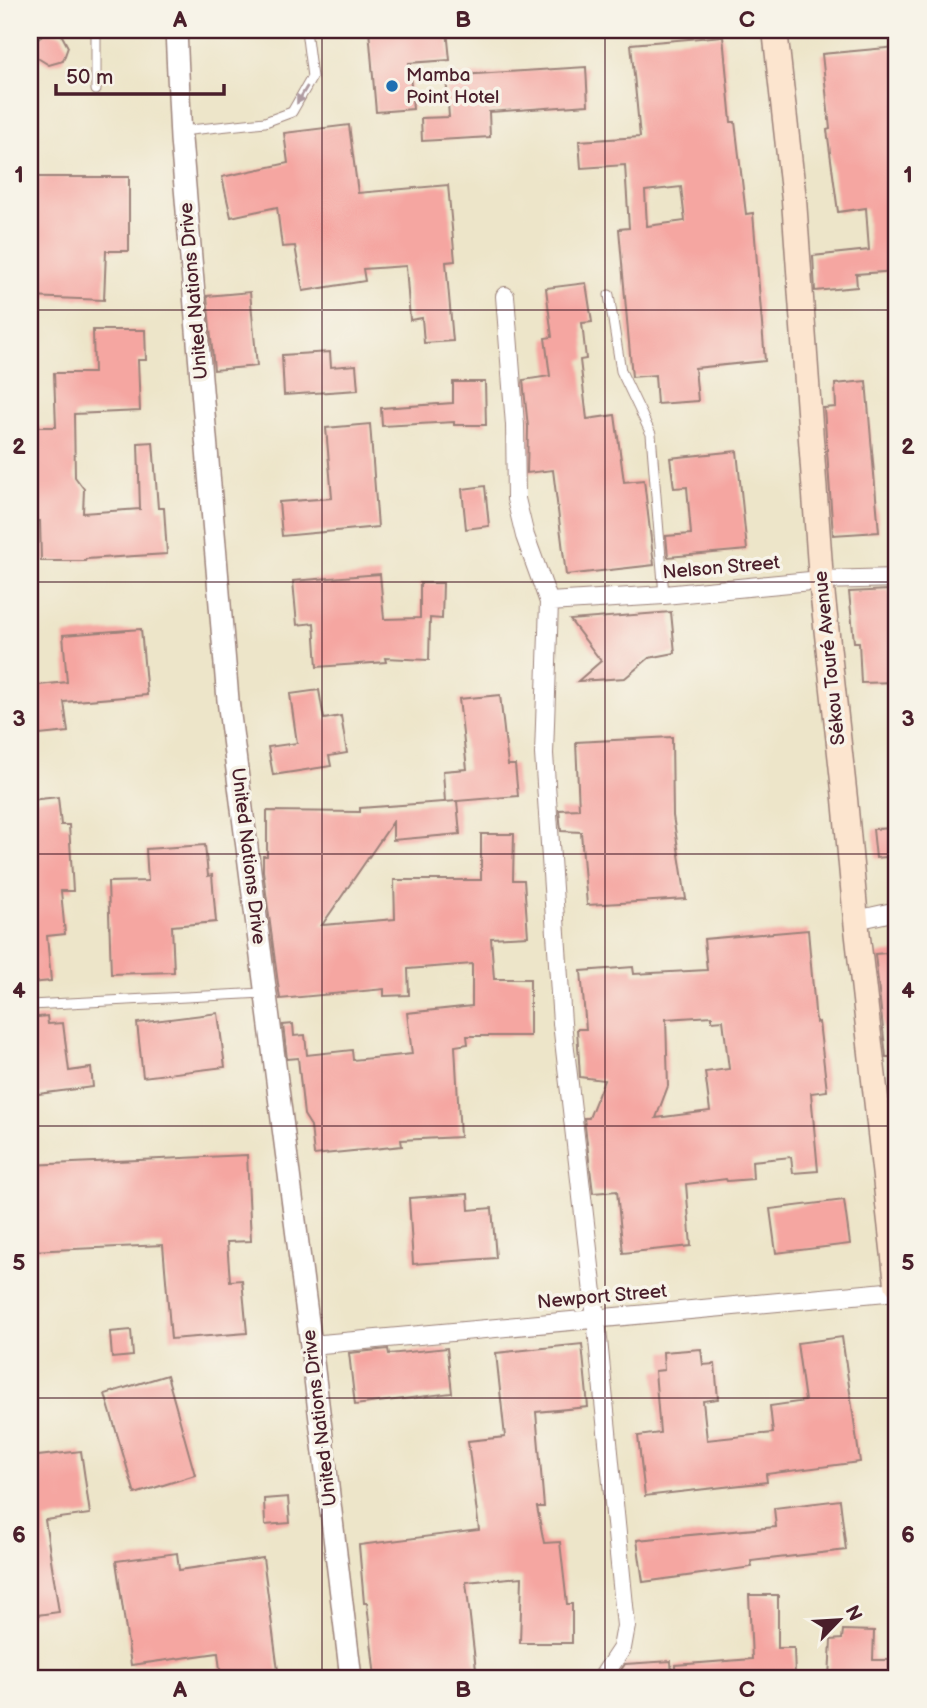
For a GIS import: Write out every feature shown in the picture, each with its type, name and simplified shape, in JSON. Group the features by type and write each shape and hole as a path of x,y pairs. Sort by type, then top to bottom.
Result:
{"main road":[{"name":"Sékou Touré Avenue","path":"775,30 794,200 821,580 897,1284"}],"street":[{"name":"United Nations Drive","path":"176,30 181,131 228,700 351,1678"},
{"path":"505,296 515,425 516,499 525,536 548,602 544,754 562,1023 596,1318 626,1626 622,1648 602,1678"},
{"name":"Nelson Street","path":"548,602 821,580 897,578"},
{"path":"856,920 897,911"},
{"name":"Newport Street","path":"311,1345 897,1291"}],"lane":[{"path":"96,30 96,90"},
{"path":"181,131 265,122 292,112 312,77 306,30"},
{"path":"609,295 621,371 651,434 664,594"},
{"path":"30,1005 266,992"}],"building":[{"name":"Mamba Point Hotel","path":"369,30 447,30 450,60 409,63 413,109 376,112"},
{"path":"46,32 61,34 68,47 63,61 49,65 36,57 35,42"},
{"path":"723,36 731,122 735,122 746,214 753,213 765,361 695,368 698,401 657,404 655,375 632,377 619,229 629,228 625,165 581,168 579,141 640,137 631,44","holes":["681,187 685,221 647,226 645,191"]},
{"path":"897,47 897,271 856,274 857,287 815,291 813,256 869,250 866,208 838,212 827,130 830,129 822,54"},
{"path":"586,67 588,105 489,112 490,137 422,141 421,118 449,117 446,76"},
{"path":"349,125 358,193 448,185 455,261 446,262 453,341 424,343 422,318 410,320 406,266 363,269 365,281 303,291 295,246 282,247 277,207 231,217 222,177 288,163 284,133"},
{"path":"34,177 129,177 129,251 106,251 104,300 30,297 30,259 34,260"},
{"path":"586,283 592,322 582,323 586,359 580,360 587,419 615,415 624,482 644,480 654,565 566,575 553,470 527,473 528,427 523,380 550,376 545,338 552,337 546,288"},
{"path":"250,292 257,366 214,370 207,296"},
{"path":"93,330 145,330 146,360 138,360 140,411 74,414 75,477 84,489 83,513 140,509 138,443 153,442 158,508 164,508 167,554 85,561 41,561 40,521 30,521 30,427 56,427 54,373 94,373"},
{"path":"330,352 331,367 356,365 358,390 284,395 282,355"},
{"path":"866,381 879,532 833,535 824,408 836,407 835,384"},
{"path":"453,382 485,382 486,425 454,425 454,422 382,426 381,408 453,403"},
{"path":"370,424 378,527 282,536 279,502 332,498 326,428"},
{"path":"737,451 747,550 668,557 666,536 691,534 687,487 674,488 670,458"},
{"path":"485,486 489,526 466,529 462,489"},
{"path":"380,574 384,619 420,618 420,583 443,583 442,619 430,618 429,660 385,658 386,662 317,667 314,623 297,625 293,581"},
{"path":"889,590 890,596 897,596 897,682 861,683 859,642 854,642 849,592"},
{"path":"671,612 675,653 649,658 625,678 578,681 601,661 570,620"},
{"path":"141,629 147,695 64,702 68,732 30,736 30,686 67,682 63,635"},
{"path":"319,690 324,719 341,716 347,753 329,756 331,766 273,775 268,747 297,743 290,694"},
{"path":"500,695 508,765 515,765 518,796 445,802 443,771 467,769 459,699"},
{"path":"672,737 673,816 686,899 587,905 581,832 561,831 559,810 579,809 576,742"},
{"path":"58,797 61,825 69,825 73,891 61,891 65,934 47,936 51,981 30,983 30,800"},
{"path":"457,801 460,834 393,840 393,822 322,925 395,919 394,880 481,880 481,834 514,834 513,880 524,880 528,936 491,938 494,979 530,979 530,1036 467,1036 468,1044 455,1046 460,1137 401,1140 402,1146 314,1155 311,1126 304,1115 298,1058 287,1059 283,1025 293,1024 294,1036 305,1035 307,1055 352,1050 353,1060 412,1054 407,1013 472,1006 472,964 408,969 409,995 384,996 384,989 280,999 263,871 263,856 267,856 267,811 360,812 360,808"},
{"path":"897,828 897,856 876,858 873,829"},
{"path":"205,845 208,876 212,875 216,922 172,926 174,972 111,974 108,882 148,881 146,849"},
{"path":"808,930 816,1023 819,1022 827,1091 811,1093 818,1171 793,1173 791,1157 752,1161 753,1179 686,1184 691,1246 623,1253 617,1191 593,1193 584,1118 589,1118 604,1080 580,1077 577,1029 586,1029 581,971 633,967 634,974 707,970 704,939","holes":["712,1016 712,1021 723,1020 729,1069 705,1072 710,1111 656,1118 668,1086 666,1019"]},
{"path":"897,952 897,1057 886,1057 875,954"},
{"path":"218,1013 225,1067 143,1077 137,1023"},
{"path":"47,1016 48,1024 63,1023 69,1071 91,1068 93,1087 30,1095 30,1018"},
{"path":"247,1155 251,1241 227,1242 230,1281 242,1280 247,1333 171,1339 163,1245 30,1251 30,1165"},
{"path":"468,1194 469,1210 492,1208 496,1258 413,1264 409,1198"},
{"path":"844,1200 850,1244 776,1253 770,1209"},
{"path":"131,1330 133,1356 112,1358 110,1332"},
{"path":"842,1337 860,1462 766,1474 767,1482 645,1496 638,1436 660,1433 655,1371 664,1370 663,1352 701,1349 703,1365 715,1364 718,1399 703,1401 707,1440 773,1433 770,1406 805,1401 797,1343"},
{"path":"582,1344 588,1407 536,1412 544,1507 537,1507 544,1543 560,1542 567,1604 572,1604 572,1643 520,1643 522,1577 466,1582 477,1678 375,1678 359,1545 479,1530 468,1441 505,1437 496,1353"},
{"path":"447,1348 452,1393 355,1405 349,1353 388,1349 389,1354"},
{"path":"167,1375 195,1475 135,1494 105,1394"},
{"path":"81,1451 90,1514 45,1520 59,1612 30,1616 30,1457"},
{"path":"288,1497 290,1523 265,1525 264,1499"},
{"path":"840,1500 846,1550 751,1561 752,1567 643,1582 637,1540 776,1527 774,1508"},
{"path":"177,1553 179,1570 263,1558 279,1678 221,1678 218,1653 131,1665 116,1561"},
{"path":"749,1595 778,1595 778,1648 794,1648 795,1678 675,1678 675,1665 752,1659"},
{"path":"843,1630 874,1631 873,1660 889,1660 890,1678 829,1678 831,1640 842,1639"},
{"path":"671,1661 672,1678 621,1678 621,1670 625,1664"}],"place":[{"name":"Mamba Point Hotel","path":"392,86"}]}
